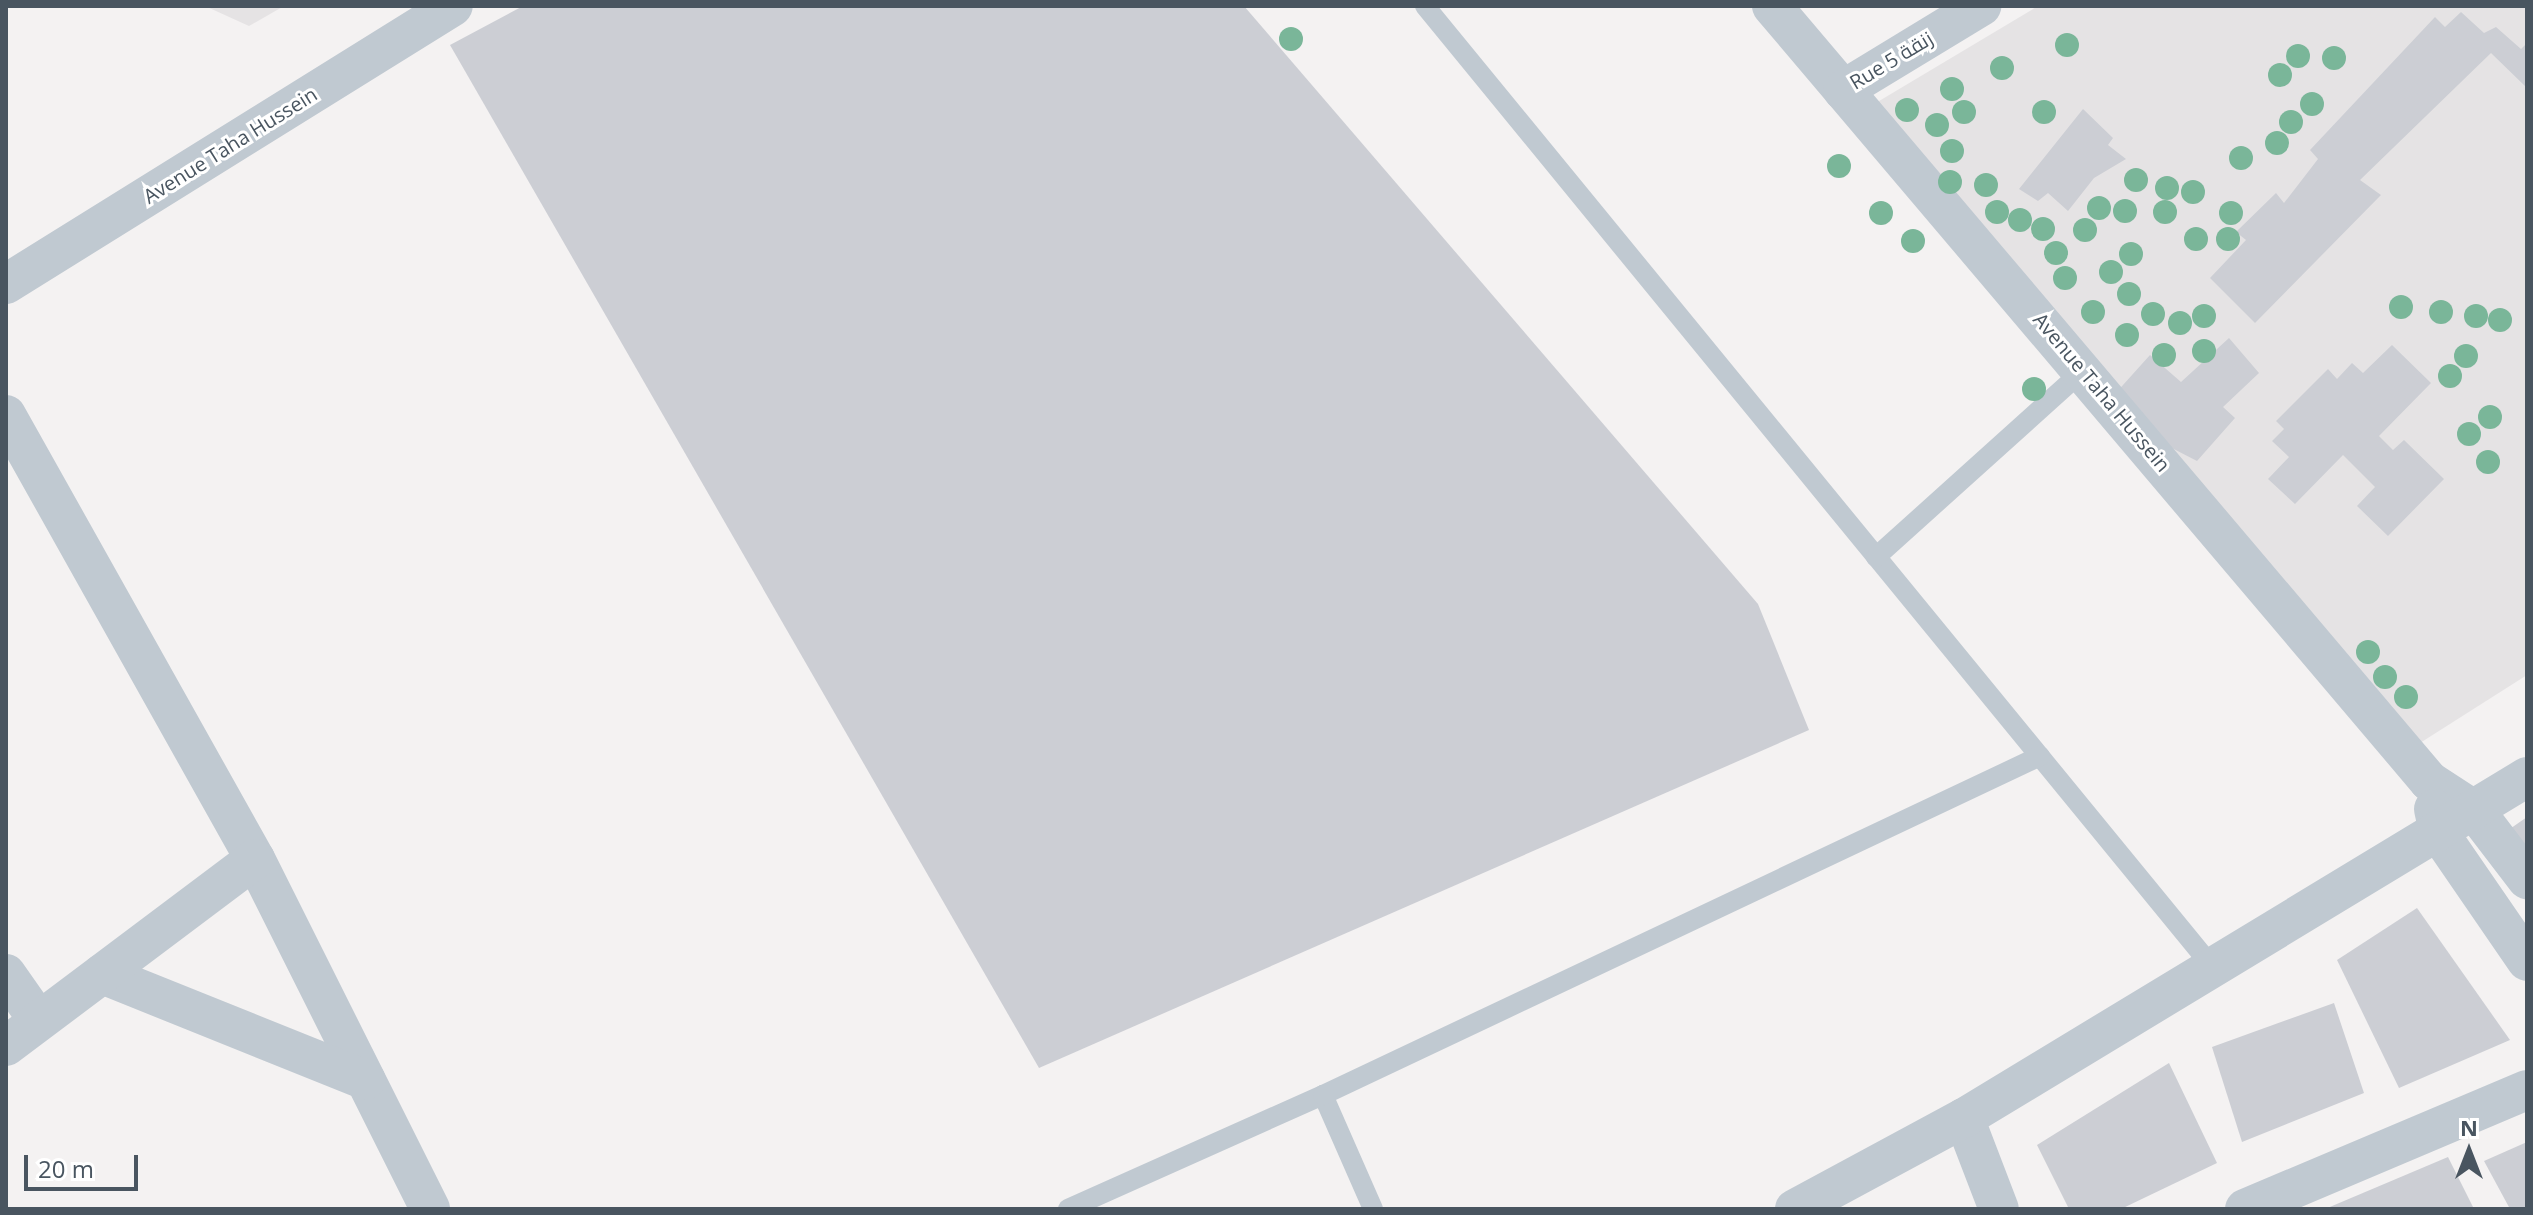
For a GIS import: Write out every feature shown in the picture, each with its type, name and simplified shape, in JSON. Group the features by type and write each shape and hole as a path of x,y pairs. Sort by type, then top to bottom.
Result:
{"street":[{"name":"Avenue Taha Hussein","path":"6,284 453,6"},
{"name":"Avenue Taha Hussein","path":"1772,6 2084,370 2429,781 2475,811 2527,879"},
{"name":"Rue 5 زنقة","path":"1843,90 1981,6"},
{"path":"9,427 255,859 430,1209"},
{"path":"1795,1209 1964,1118 2527,777"},
{"name":"Avenue Taha Hussein","path":"2429,781 2439,833 2527,961"},
{"path":"6,1046 255,859"},
{"path":"6,974 39,1021"},
{"path":"102,974 366,1080"},
{"path":"2245,1209 2527,1090"},
{"path":"1964,1118 1999,1209"}],"lane":[{"path":"1425,6 2214,969"},
{"path":"1876,557 2084,370"},
{"path":"1068,1209 1323,1095 2040,756"},
{"path":"1323,1095 1373,1209"}],"shaded area":[{"path":"205,6 284,6 249,26"},
{"path":"2038,6 2527,6 2527,675 2409,750 1859,113"}],"building":[{"path":"523,6 1244,6 1758,604 1809,730 1039,1068 450,45"},
{"path":"2461,12 2484,33 2496,27 2521,49 2527,43 2527,88 2491,53 2360,180 2381,195 2255,323 2210,278 2246,240 2236,232 2276,193 2284,203 2318,159 2310,150 2435,17 2445,27"},
{"path":"2083,109 2113,138 2108,145 2126,159 2094,178 2068,211 2048,193 2038,201 2019,189"},
{"path":"2229,338 2259,373 2223,407 2235,418 2197,461 2166,445 2114,395 2150,355 2181,382"},
{"path":"2392,345 2431,383 2379,436 2393,450 2404,440 2444,479 2388,536 2357,506 2375,487 2343,455 2295,504 2268,479 2289,457 2272,441 2284,429 2276,421 2328,369 2337,379 2352,363 2363,373"},
{"path":"2527,817 2527,863 2504,833"},
{"path":"2417,908 2510,1040 2399,1088 2337,960"},
{"path":"2334,1003 2364,1093 2242,1142 2212,1047"},
{"path":"2169,1063 2217,1163 2121,1209 2069,1209 2037,1145"},
{"path":"2527,1142 2527,1209 2510,1209 2484,1161"},
{"path":"2448,1157 2474,1209 2325,1209"}]}
